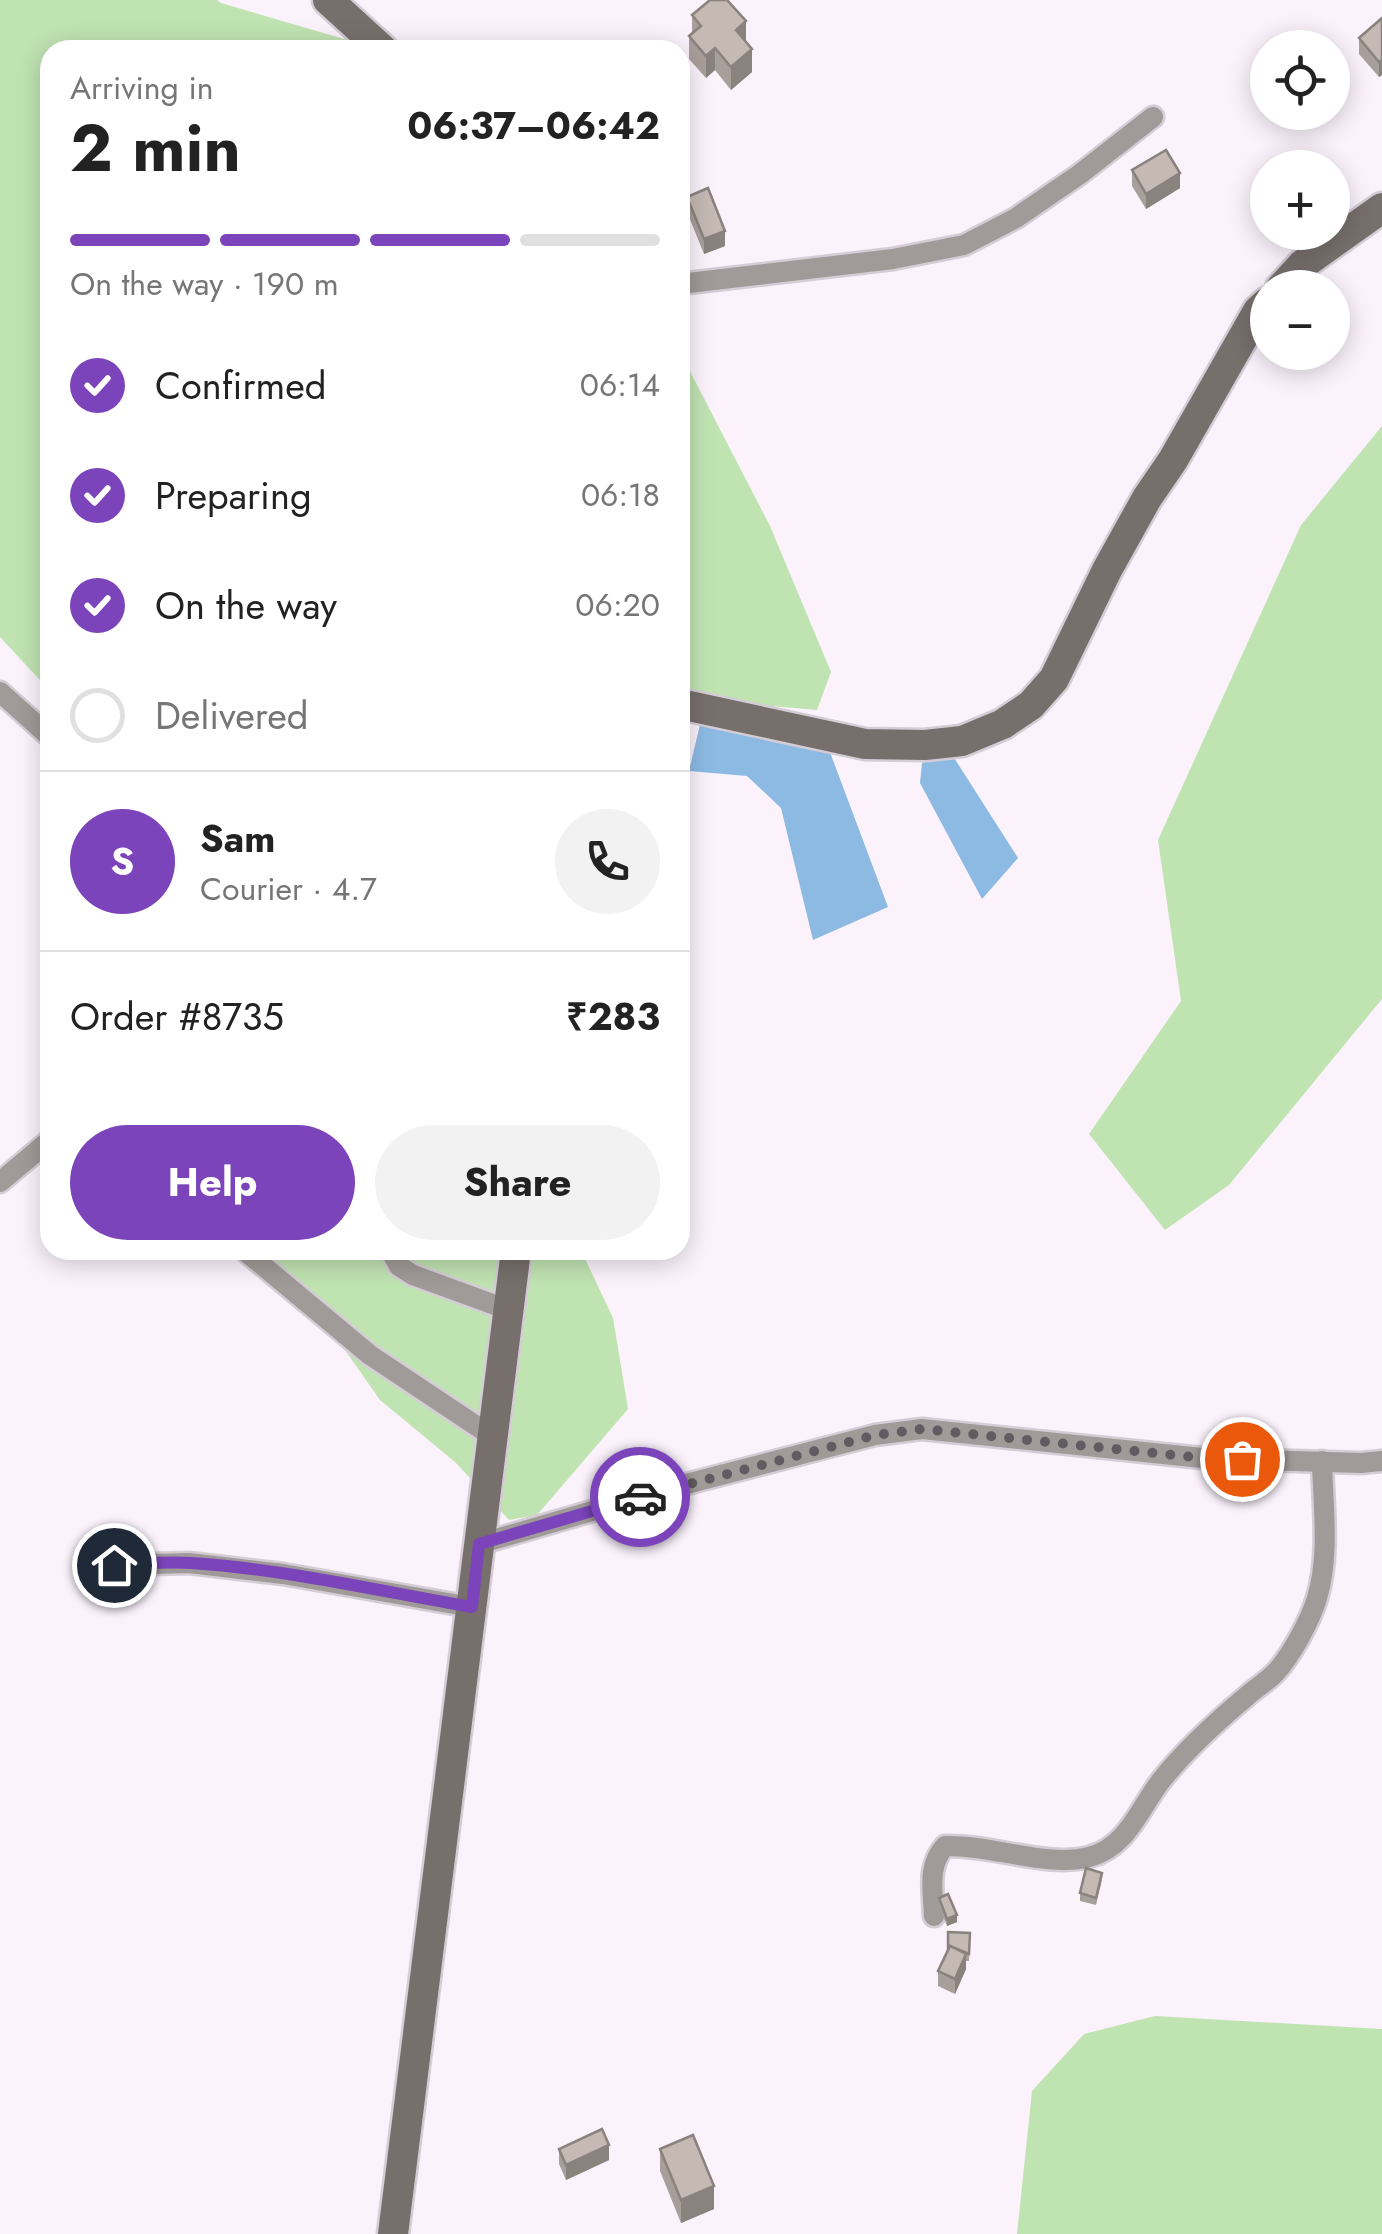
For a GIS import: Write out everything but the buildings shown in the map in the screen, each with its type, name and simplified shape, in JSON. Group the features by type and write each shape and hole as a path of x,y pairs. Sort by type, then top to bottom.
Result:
{"street":[{"path":"328,0 373,40"},
{"path":"690,283 892,259 964,245 1016,218 1154,117"},
{"path":"1297,270 1382,208"},
{"path":"690,706 865,744 925,744 962,740 1003,724 1032,705 1054,679 1107,570 1250,326"},
{"path":"0,692 40,728"},
{"path":"0,1182 40,1148"},
{"path":"256,1260 370,1355 493,1437"},
{"path":"396,1260 413,1274 509,1310"},
{"path":"393,2234 515,1260"},
{"path":"479,1544 798,1454 876,1435 922,1429 1202,1458 1382,1461"},
{"path":"934,1916 932,1871 944,1846 1077,1860 1109,1849 1127,1834 1160,1782 1186,1752 1278,1670 1319,1591 1324,1548 1322,1462"},
{"path":"114,1565 208,1565 472,1607"}],"green space":[{"path":"0,0 217,0 348,40 40,40 40,680 0,637"},
{"path":"690,371 770,526 831,672 817,710 690,699"},
{"path":"1382,426 1382,999 1229,1185 1165,1230 1089,1134 1181,1001 1158,840 1301,525"},
{"path":"253,1260 586,1260 613,1318 628,1409 537,1515 509,1520 455,1462 380,1400 333,1333"},
{"path":"1155,2016 1382,2029 1382,2234 1017,2234 1032,2091 1084,2034"}],"water":[{"path":"702,716 828,747 888,907 813,940 781,808 747,776 690,771"},
{"path":"951,753 1018,858 982,899 920,783 922,763"}],"way so far":[{"path":"640,1497 876,1435 922,1429 1242,1459"}],"route":[{"path":"114,1565 220,1566 472,1607 479,1544 640,1497"}]}
